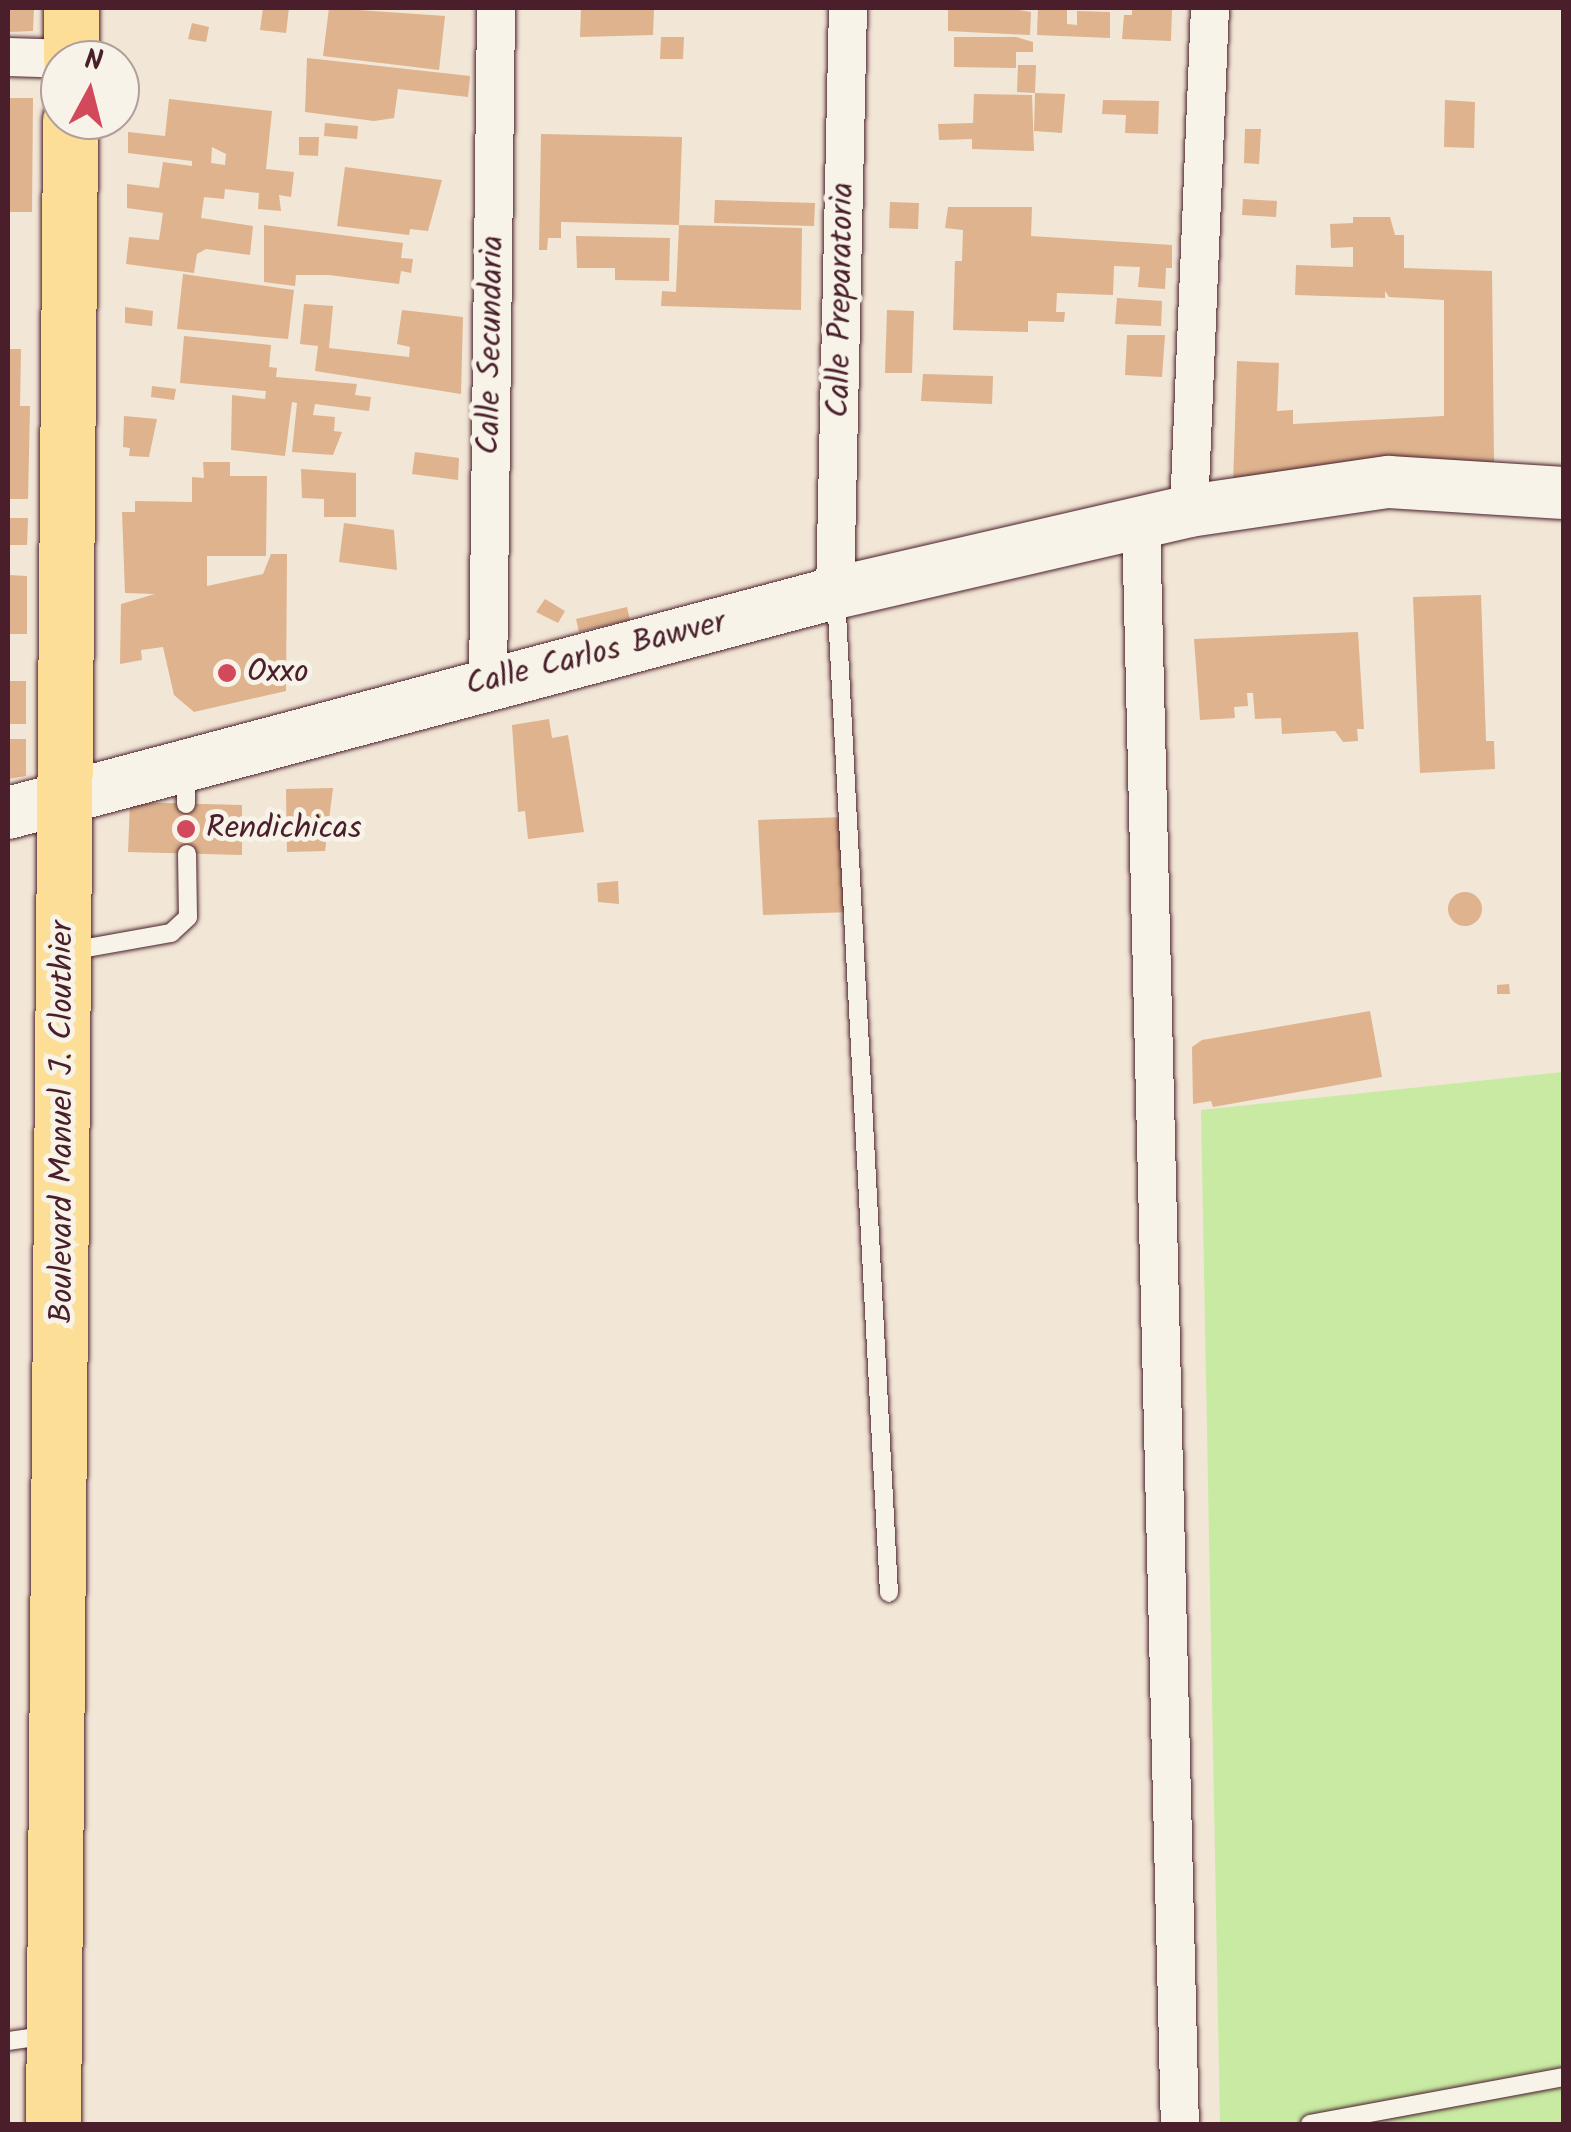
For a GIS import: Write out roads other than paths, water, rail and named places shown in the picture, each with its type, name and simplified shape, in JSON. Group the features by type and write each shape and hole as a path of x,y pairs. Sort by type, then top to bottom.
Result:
{"main road":[{"path":"71,40 72,8"},
{"name":"Boulevard Manuel J. Clouthier","path":"53,2124 31,2038 64,952 70,140"}],"street":[{"name":"Calle Secundaria","path":"488,682 496,8"},
{"name":"Calle Preparatoria","path":"836,593 848,8"},
{"path":"1180,2124 1165,516 1210,8"},
{"path":"8,57 40,58"},
{"name":"Calle Carlos Bawver","path":"8,814 65,795 186,784 488,682 836,593 1165,516 1388,482 1564,494"}],"lane":[{"path":"836,593 889,1594"},
{"path":"64,952 171,932 188,918 187,854"},
{"path":"1310,2124 1564,2077"}],"place":[{"name":"Oxxo","path":"227,673"},
{"name":"Rendichicas","path":"186,829"}]}
